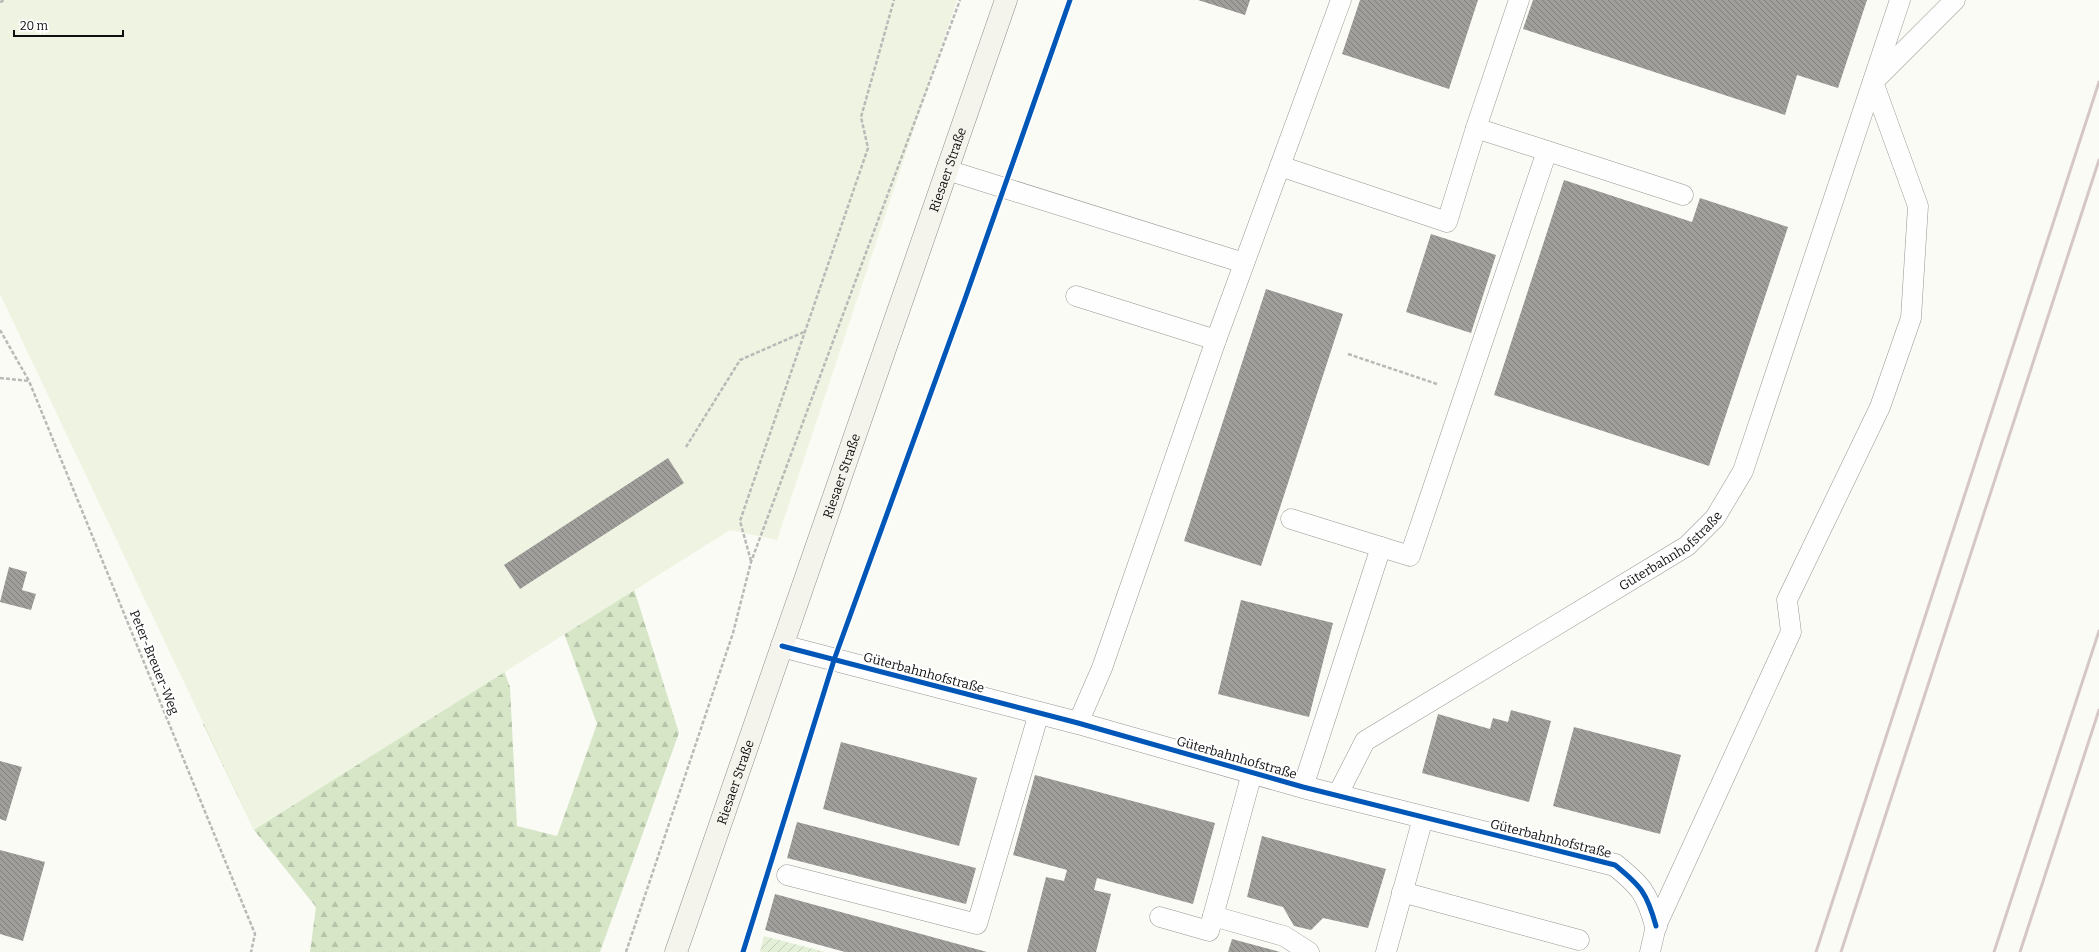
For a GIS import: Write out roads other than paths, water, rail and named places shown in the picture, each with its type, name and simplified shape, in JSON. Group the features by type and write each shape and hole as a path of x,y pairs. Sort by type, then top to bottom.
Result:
{"main road":[{"name":"Riesaer Straße","path":"676,952 1006,0"}],"street":[{"name":"Güterbahnhofstraße","path":"782,646 1078,723 1337,796 1615,866 1635,881 1649,901 1656,926"}],"lane":[{"path":"1078,723 1102,668 1216,340 1341,0"},
{"path":"1280,166 1447,222 1476,128 1520,0"},
{"name":"Güterbahnhofstraße","path":"1337,796 1364,741 1687,546 1715,518 1743,471 1900,0"},
{"path":"1650,952 1656,926 1791,632 1787,600 1880,407 1910,318 1918,206 1873,82 1955,0"},
{"path":"1476,128 1683,195"},
{"path":"1291,519 1410,556 1547,151"},
{"path":"947,170 1244,263"},
{"path":"1076,296 1216,340"},
{"path":"1303,787 1381,547"},
{"path":"787,875 977,924 1039,713"},
{"path":"1160,918 1209,931 1252,773"},
{"path":"1386,952 1423,818"},
{"path":"1402,892 1579,940"},
{"path":"1213,916 1284,936 1309,952"}],"railway":[{"path":"1816,952 2099,82"},
{"path":"1841,952 2099,160"},
{"path":"1994,952 2099,631"},
{"path":"2020,952 2099,710"}]}
